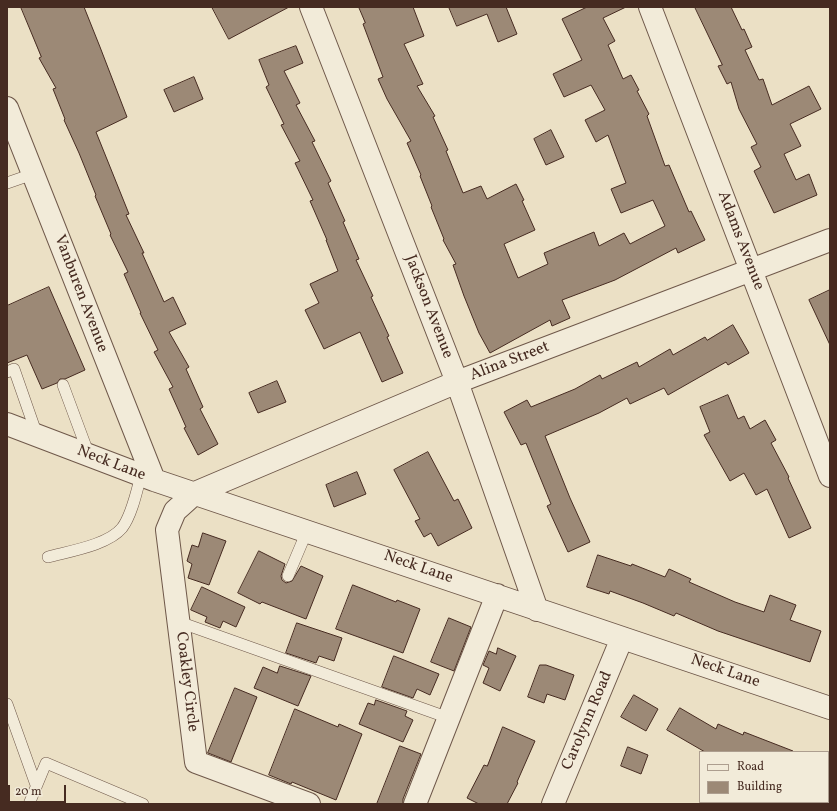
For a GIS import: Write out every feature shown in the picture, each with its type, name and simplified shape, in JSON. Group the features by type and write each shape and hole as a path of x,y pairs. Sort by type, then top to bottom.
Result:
{"street":[{"name":"Jackson Avenue","path":"311,7 457,382 537,610"},
{"name":"Adams Avenue","path":"650,7 829,472"},
{"name":"Vanburen Avenue","path":"7,108 147,478"},
{"name":"Alina Street","path":"195,493 457,382 830,240"},
{"name":"Neck Lane","path":"7,424 147,478 830,708"},
{"name":"Coakley Circle","path":"195,493 175,511 167,530 196,762 309,804"},
{"path":"415,804 497,595"},
{"name":"Carolynn Road","path":"553,804 622,638"}],"lane":[{"path":"7,183 33,174"},
{"path":"7,372 14,369 37,436"},
{"path":"63,385 89,455"},
{"path":"48,557 106,541 122,528 147,478"},
{"path":"288,576 307,531"},
{"path":"179,622 449,718"},
{"path":"7,704 36,785"},
{"path":"29,804 46,763 143,804"}],"building":[{"path":"21,7 84,7 100,47 127,117 96,132 129,214 126,215 144,253 142,253 164,302 173,297 186,324 169,332 189,367 186,369 203,407 200,409 218,444 198,455 184,428 186,427 169,389 173,387 154,352 158,350 140,313 124,274 128,272 110,235 111,234 95,196 96,195 64,120 65,119 53,89 56,88 39,58 41,57"},
{"path":"212,7 289,7 229,39"},
{"path":"359,7 413,7 424,36 404,44 423,84 417,86 435,116 433,117 448,150 446,151 463,193 481,186 487,199 516,184 524,200 522,201 535,230 504,244 518,278 548,264 544,253 594,232 599,246 624,233 630,244 665,226 653,200 621,213 611,189 626,183 608,135 596,142 585,120 605,110 591,85 564,97 553,74 582,60 562,19 587,7 626,7 603,18 615,41 608,45 623,79 631,75 639,90 637,91 649,114 647,116 665,166 669,165 689,212 691,211 705,240 678,253 676,248 615,280 562,300 570,318 552,326 550,320 490,353 479,333 464,296 453,265 456,264 443,240 444,239 420,176 421,175 407,143 411,141 387,99 378,79 383,77 363,24 365,23"},
{"path":"449,7 506,7 517,34 498,42 487,14 457,26"},
{"path":"695,7 731,7 742,30 744,29 752,47 745,50 759,80 763,79 772,105 809,86 821,109 790,124 801,146 784,154 796,180 809,174 817,195 774,213 754,171 761,167 751,147 757,144 739,109 731,82 727,84 718,66 722,65"},
{"path":"296,46 303,63 284,71 300,103 296,105 315,141 312,142 331,181 328,183 345,221 343,222 359,259 356,260 373,296 371,297 389,336 387,337 403,373 382,382 360,332 324,349 305,310 319,303 310,284 338,271 327,240 310,201 313,200 295,163 300,161 281,125 284,124 266,87 269,85 259,60"},
{"path":"194,77 203,99 174,112 164,90"},
{"path":"551,130 564,157 546,165 534,139"},
{"path":"49,287 85,370 65,379 60,379 57,383 42,389 27,355 7,363 7,306"},
{"path":"830,290 830,345 809,300"},
{"path":"733,325 749,353 728,365 726,362 668,395 664,388 630,404 627,398 599,413 545,436 570,498 590,542 568,552 547,506 551,504 526,443 521,445 504,412 527,400 531,407 575,389 600,375 602,379 637,362 639,367 670,349 673,355 705,337 707,340"},
{"path":"277,381 286,402 258,413 249,393"},
{"path":"728,395 738,419 744,416 750,429 765,420 776,440 771,443 789,477 788,478 811,528 789,538 767,489 756,495 744,473 730,481 704,435 710,432 700,407"},
{"path":"428,452 454,501 458,499 472,528 438,546 431,533 424,537 415,521 420,519 394,470"},
{"path":"357,472 366,494 334,507 326,485"},
{"path":"203,533 226,541 209,585 188,578 192,564 187,561 192,545 198,547"},
{"path":"259,551 285,564 281,576 282,580 286,583 292,581 301,566 323,576 306,619 262,602 260,604 238,593"},
{"path":"598,555 631,566 632,564 665,577 669,569 691,579 689,582 735,602 764,612 770,595 796,605 790,620 821,631 810,662 718,631 676,613 674,616 610,591 609,594 587,587"},
{"path":"353,585 396,602 397,600 420,609 403,653 336,629"},
{"path":"202,587 245,607 236,627 223,621 220,628 205,622 207,617 191,610"},
{"path":"449,618 471,627 454,671 431,662"},
{"path":"297,623 342,638 334,661 319,656 316,663 286,653"},
{"path":"498,648 516,656 500,691 483,683 489,668 483,665 489,651 496,654"},
{"path":"394,656 439,674 430,695 417,689 413,698 382,687"},
{"path":"540,665 546,665 574,675 565,700 547,694 544,703 528,697"},
{"path":"280,666 311,676 298,706 254,688 263,667 277,673"},
{"path":"235,688 257,697 231,762 208,753"},
{"path":"634,695 658,709 646,731 621,717"},
{"path":"376,700 407,711 405,716 413,720 403,742 359,724 368,703 374,705"},
{"path":"680,708 716,729 718,724 743,735 744,732 793,751 703,751 667,730"},
{"path":"295,709 338,727 339,724 362,734 336,800 292,782 291,784 269,775"},
{"path":"503,727 535,741 517,782 518,783 507,804 479,804 467,798 484,765 487,766"},
{"path":"400,746 421,754 403,799 403,804 377,804"},
{"path":"628,747 648,755 641,774 621,766"}]}
